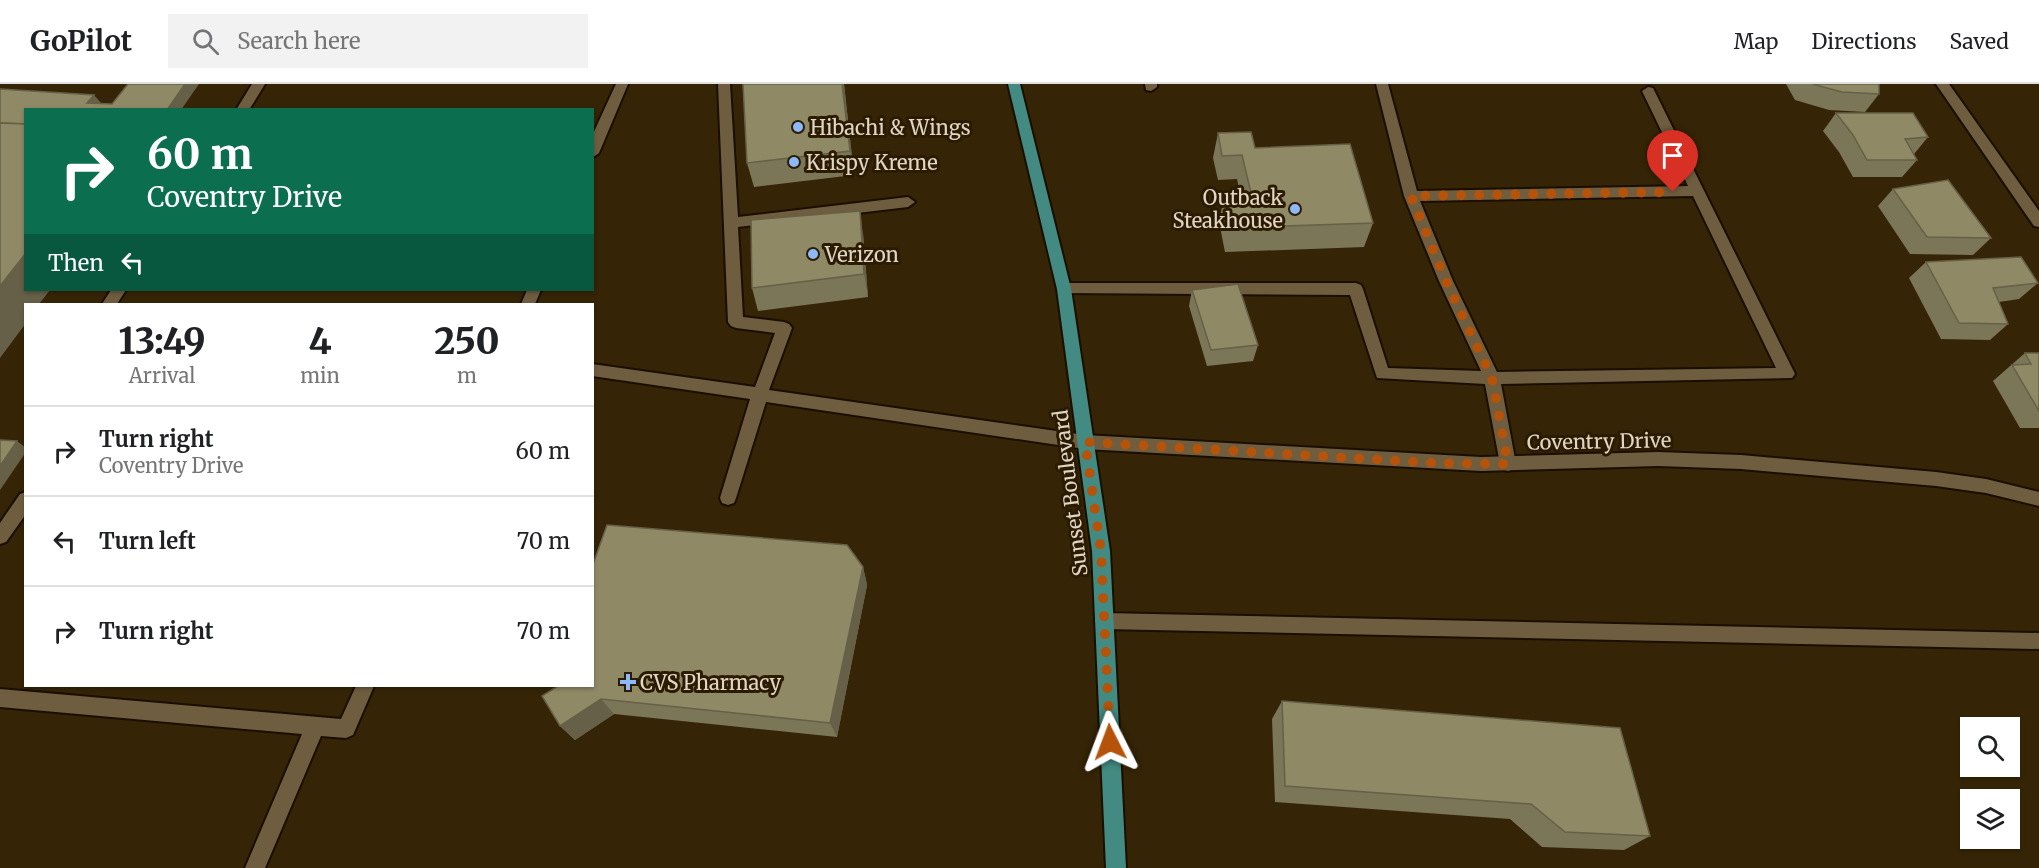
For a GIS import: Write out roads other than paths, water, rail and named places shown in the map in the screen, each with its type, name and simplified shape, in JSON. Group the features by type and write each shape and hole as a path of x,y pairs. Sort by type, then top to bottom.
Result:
{"main road":[{"name":"Sunset Boulevard","path":"1014,84 1064,289 1101,551 1116,868"}],"street":[{"path":"243,108 259,84"},
{"path":"594,148 622,84"},
{"path":"724,84 736,322 784,328 760,394 728,498"},
{"path":"1382,84 1411,196 1446,281 1492,378 1508,464"},
{"path":"1942,84 2039,222"},
{"path":"1064,289 1356,289 1382,374 1492,378 1787,374 1648,91"},
{"path":"1411,196 1697,191"},
{"path":"731,223 908,202"},
{"name":"Coventry Drive","path":"594,370 1085,442 1434,463 1508,464 1658,459 1741,462 1936,479 1986,486 2039,499"},
{"path":"0,537 24,502"},
{"path":"1104,621 2039,641"},
{"path":"0,699 346,729 365,687"},
{"path":"255,868 315,727"}],"place":[{"name":"Hibachi & Wings","path":"798,127"},
{"name":"Krispy Kreme","path":"794,162"},
{"name":"Outback Steakhouse","path":"1295,209"},
{"name":"Verizon","path":"813,254"},
{"name":"CVS Pharmacy","path":"628,682"}]}
